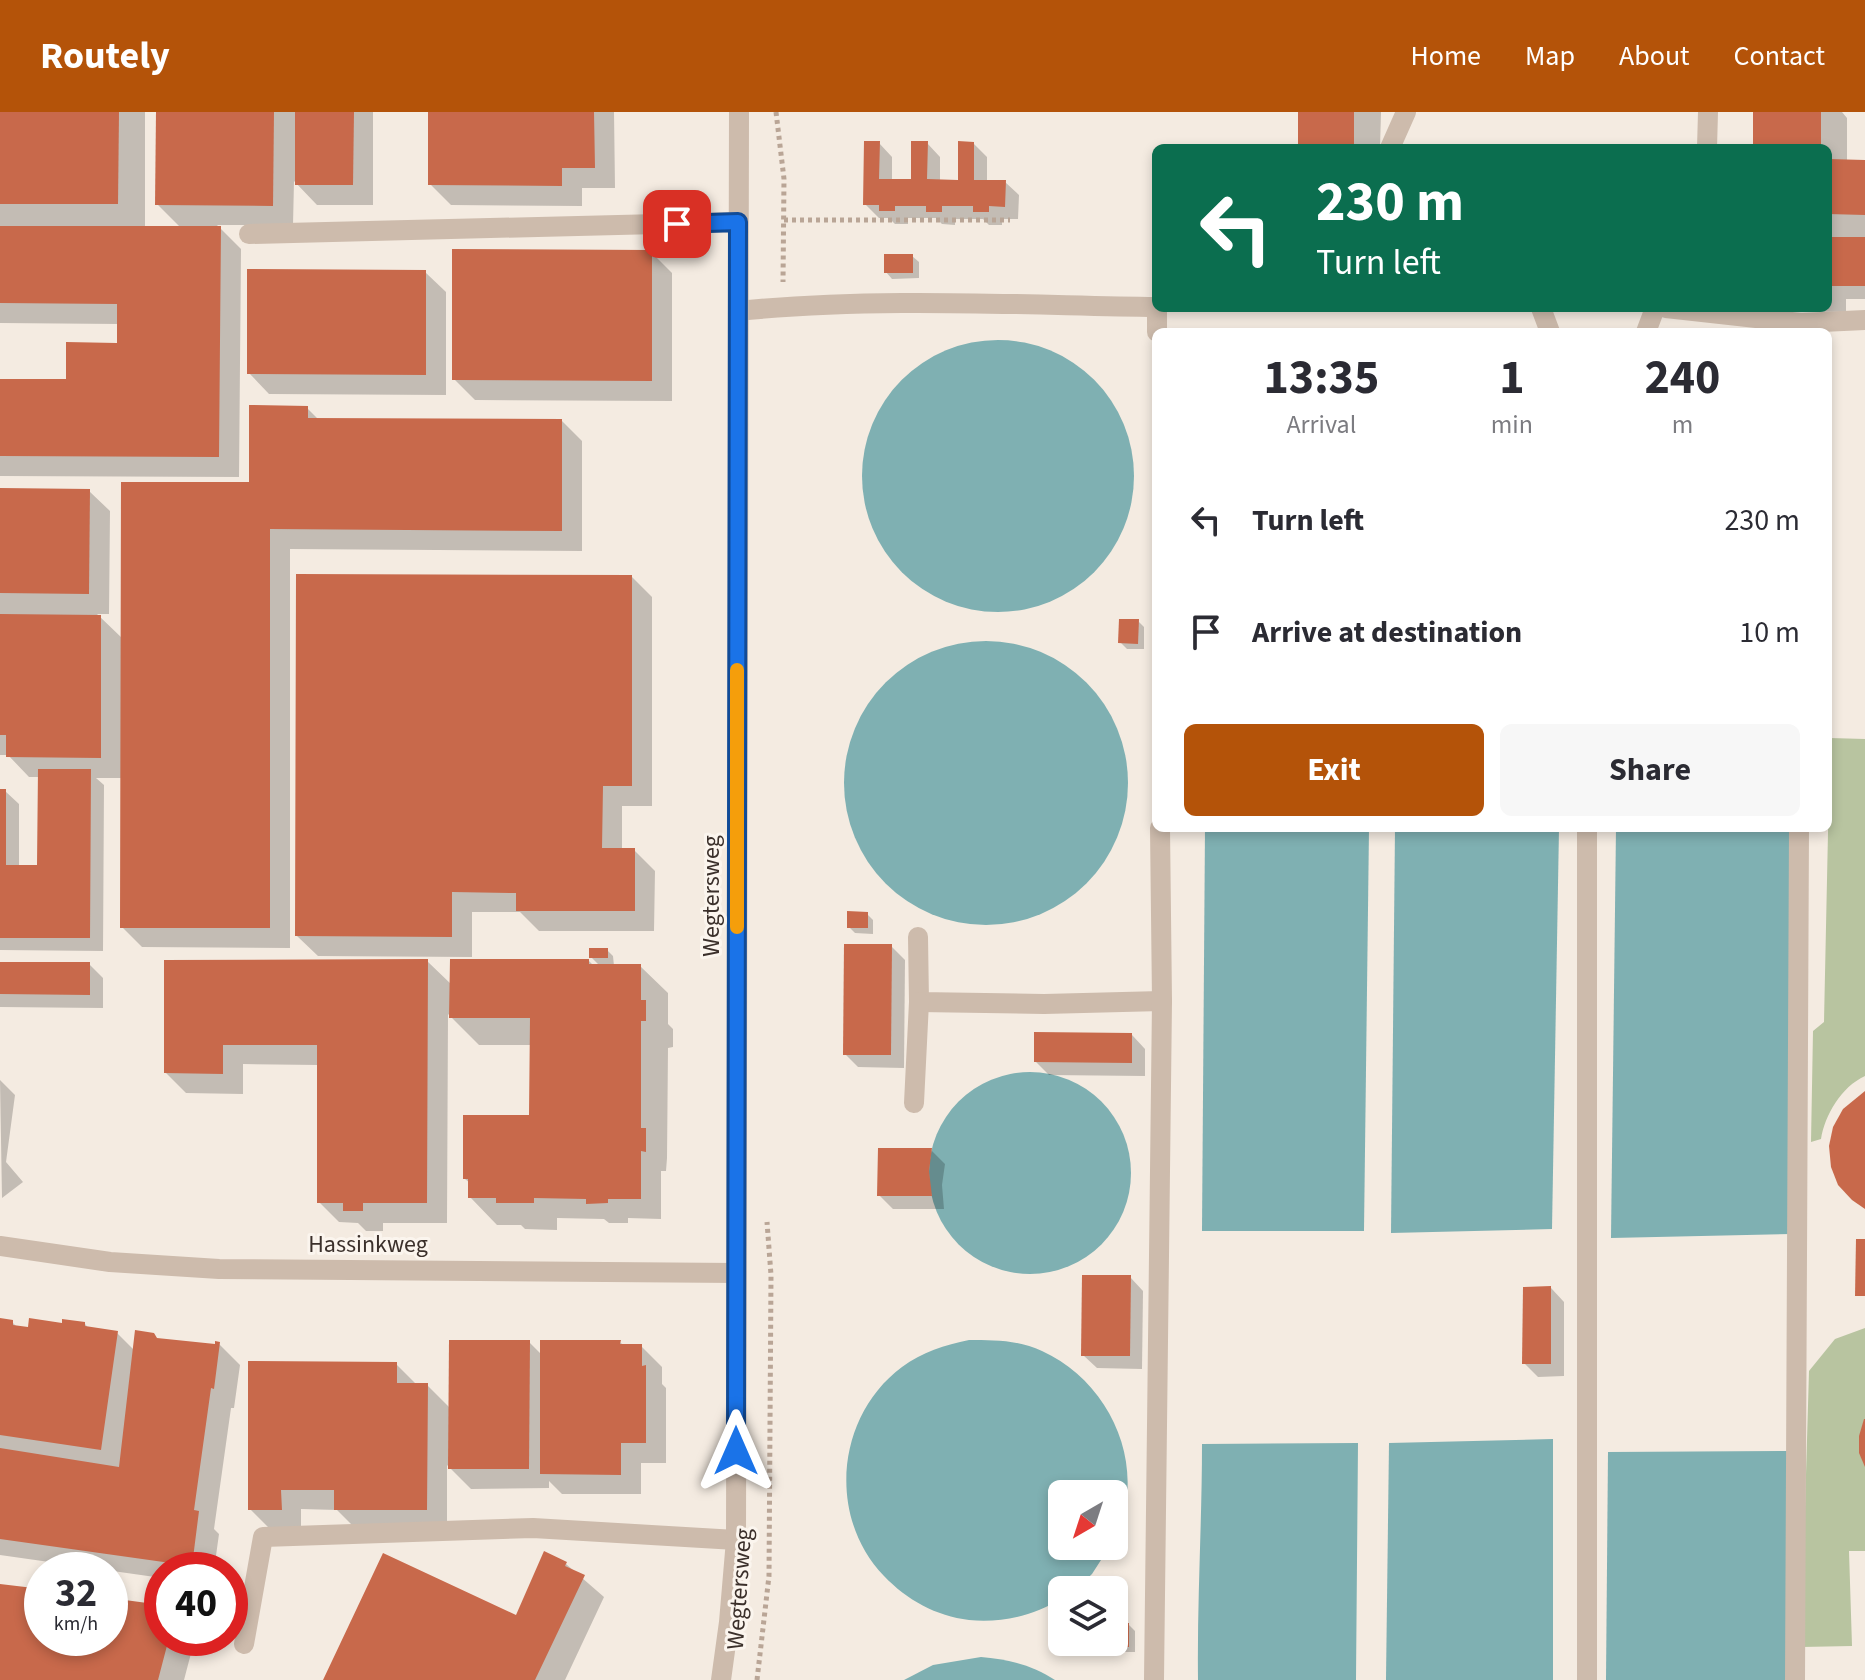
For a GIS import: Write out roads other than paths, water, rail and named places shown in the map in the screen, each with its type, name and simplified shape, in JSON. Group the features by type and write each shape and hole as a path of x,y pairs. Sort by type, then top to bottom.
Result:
{"street":[{"name":"Wegtersweg","path":"721,1680 736,1540 739,112"},
{"path":"1392,144 1406,112"},
{"path":"1707,144 1708,112"},
{"path":"249,234 738,222"},
{"path":"738,311 922,303 1152,307"},
{"path":"1694,312 1801,327 1865,320"},
{"path":"1154,1680 1162,1001 1160,832"},
{"path":"1587,832 1587,1680"},
{"path":"1795,1680 1799,832"},
{"path":"914,1103 919,1002 918,937"},
{"path":"919,1002 1044,1004 1162,1001"},
{"name":"Hassinkweg","path":"0,1246 110,1262 219,1269 736,1273"},
{"path":"248,1621 263,1537 533,1528 736,1540"}],"water":[{"path":"998,340 1037,346 1062,356 1094,380 1111,401 1123,424 1131,450 1134,476 1128,515 1118,540 1094,572 1073,589 1050,601 1024,609 998,612 959,606 934,596 902,572 885,551 873,528 865,502 862,476 868,437 878,412 902,380 923,363 946,351 972,343"},
{"path":"986,641 1027,647 1053,658 1076,673 1096,693 1111,716 1122,742 1128,783 1122,824 1111,850 1096,873 1076,893 1053,908 1027,919 986,925 945,919 919,908 896,893 876,873 861,850 850,824 844,783 850,742 861,716 876,693 896,673 919,658 945,647"},
{"path":"1205,832 1369,832 1364,1231 1202,1231"},
{"path":"1395,832 1559,832 1552,1229 1391,1233"},
{"path":"1616,832 1791,832 1791,1234 1611,1238"},
{"path":"1030,1072 1069,1080 1101,1102 1123,1134 1131,1173 1123,1212 1101,1244 1069,1266 1030,1274 991,1266 959,1244 937,1212 929,1173 937,1134 959,1102 991,1080"},
{"path":"969,1340 997,1341 1042,1351 1066,1365 1087,1384 1105,1406 1117,1430 1128,1480 1048,1480 1048,1560 1101,1560 1090,1576 1048,1576 1048,1605 1029,1614 981,1621 957,1618 923,1606 884,1576 866,1552 853,1525 847,1497 847,1468 852,1439 863,1412 880,1388 902,1367 943,1347"},
{"path":"1553,1439 1553,1680 1386,1680 1389,1443"},
{"path":"1358,1443 1356,1680 1198,1680 1202,1444"},
{"path":"1789,1451 1789,1680 1606,1680 1608,1452"},
{"path":"981,1657 1020,1664 1055,1680 904,1680 933,1665"}]}
